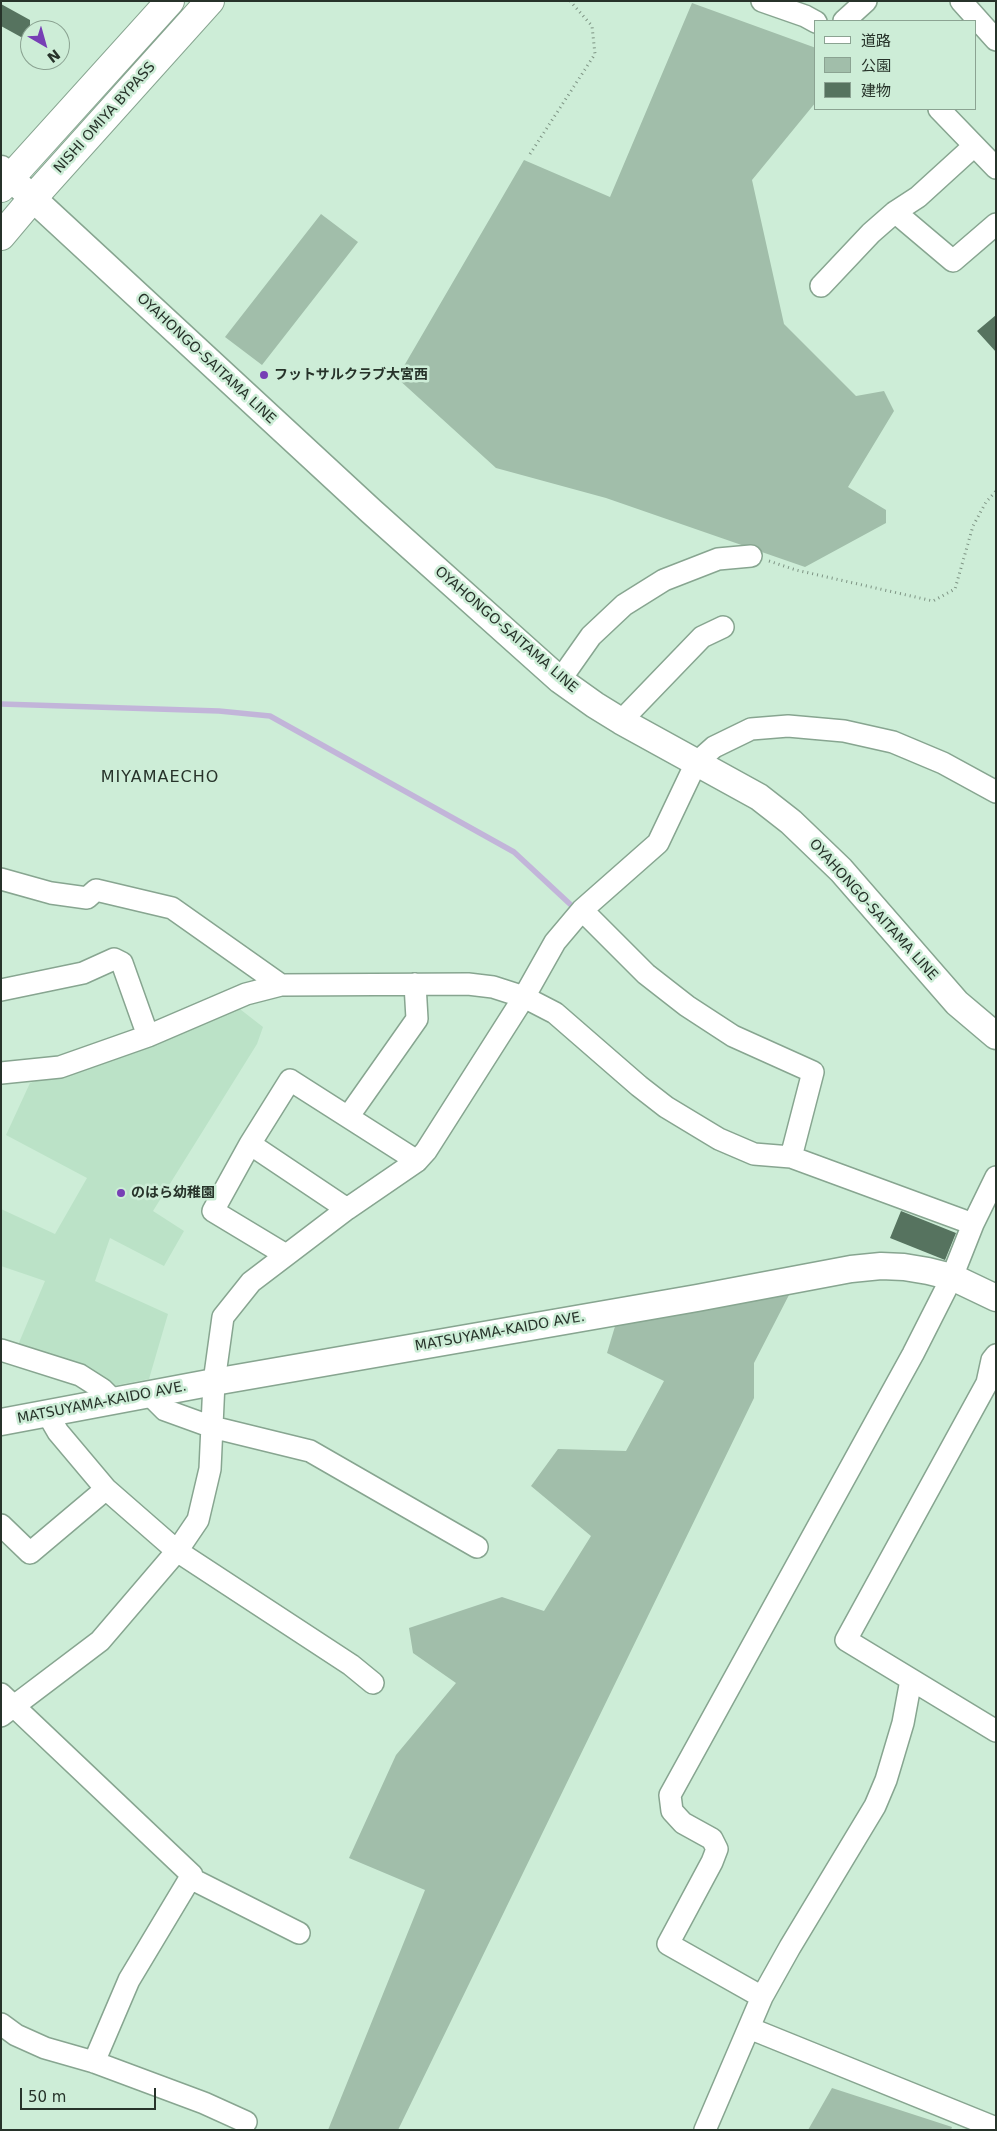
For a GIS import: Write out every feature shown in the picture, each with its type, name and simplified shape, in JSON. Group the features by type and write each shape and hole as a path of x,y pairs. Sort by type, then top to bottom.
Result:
{"highway":[{"path":"4,178 170,1"},
{"name":"NISHI OMIYA BYPASS","path":"1,236 210,1"}],"main road":[{"name":"OYAHONGO-SAITAMA LINE","path":"4,178 33,198 342,485 560,680 621,721 759,798 817,845 957,1003 994,1032"},
{"name":"MATSUYAMA-KAIDO AVE.","path":"1,1422 214,1382 881,1266 904,1267 952,1277 996,1298"}],"street":[{"path":"762,1 814,21"},
{"path":"845,20 866,1"},
{"path":"961,1 993,30"},
{"path":"822,286 871,233 895,212 987,154 940,110"},
{"path":"895,212 953,261 996,224"},
{"path":"560,680 591,636 624,605 664,580 718,559 751,556"},
{"path":"621,721 702,637 723,627"},
{"path":"94,2062 129,1980 192,1875 5,1705 100,1641 177,1551 198,1520 210,1469 214,1382 223,1317 251,1282 347,1208 417,1161 426,1152 524,997 554,942 582,910 658,843 696,762 714,747 751,729 788,726 844,731 893,742 943,762 996,792"},
{"path":"1,879 51,893 87,898 96,890 172,908 281,985"},
{"path":"582,910 646,974 687,1006 733,1036 814,1072 791,1157"},
{"path":"1,990 83,973 114,960 122,963 148,1036"},
{"path":"348,1117 417,1019 414,984"},
{"path":"1,1074 60,1067 148,1036 246,994 281,985 414,984 484,986 524,997 555,1013 639,1086 666,1106 719,1139 754,1154 791,1157 973,1224"},
{"path":"286,1255 213,1212 250,1144 290,1080 417,1161"},
{"path":"250,1144 347,1208"},
{"path":"762,1997 668,1944 712,1862 717,1849 712,1839 683,1822 672,1811 670,1795 908,1362 952,1277 973,1224 996,1177"},
{"path":"1,1350 80,1375 102,1389 113,1400"},
{"path":"996,1355 992,1360 987,1383 846,1640 996,1730"},
{"path":"148,1394 165,1410 212,1427 310,1451 477,1547"},
{"path":"47,1413 58,1432 106,1489 177,1551 351,1665 374,1683"},
{"path":"2,1527 30,1553 106,1489"},
{"path":"705,2130 762,1997 875,1806 886,1780 903,1722 912,1680"},
{"path":"190,1878 299,1933"},
{"path":"1,2024 16,2034 45,2048 94,2062 204,2103 246,2122"},
{"path":"749,2028 996,2128"}],"path":[{"path":"530,154 595,54 592,26 570,1"},
{"path":"751,556 796,570 933,601 955,589 973,526 986,502 996,491"}],"shaded area":[{"name":"のはら幼稚園","path":"236,1006 263,1027 257,1044 153,1211 184,1231 164,1266 110,1238 95,1281 168,1314 149,1379 112,1386 18,1345 45,1281 1,1266 1,1209 55,1234 87,1178 6,1135 30,1083"}],"green space":[{"path":"692,3 814,47 814,104 752,180 784,324 856,396 884,391 894,411 848,487 886,510 886,523 805,567 606,498 496,468 397,378 524,160 610,197"},
{"path":"321,214 358,242 262,365 225,337"},
{"path":"790,1293 754,1363 754,1398 398,2130 328,2130 425,1890 349,1858 396,1755 456,1683 413,1653 409,1628 502,1597 544,1611 591,1536 531,1486 558,1449 626,1451 664,1381 607,1353 616,1323"},
{"path":"832,2088 952,2127 951,2130 808,2130"}],"building":[{"path":"1,4 30,20 20,20 20,36 1,26"},
{"path":"996,315 996,352 977,331"},
{"path":"901,1211 956,1233 945,1260 890,1238"}],"waterway":[{"path":"1,704 219,711 270,716 514,852 571,905"}],"place":[{"name":"フットサルクラブ大宮西","path":"264,375"},
{"name":"のはら幼稚園","path":"121,1193"}],"district":[{"name":"MIYAMAECHO","path":"160,778"}]}
